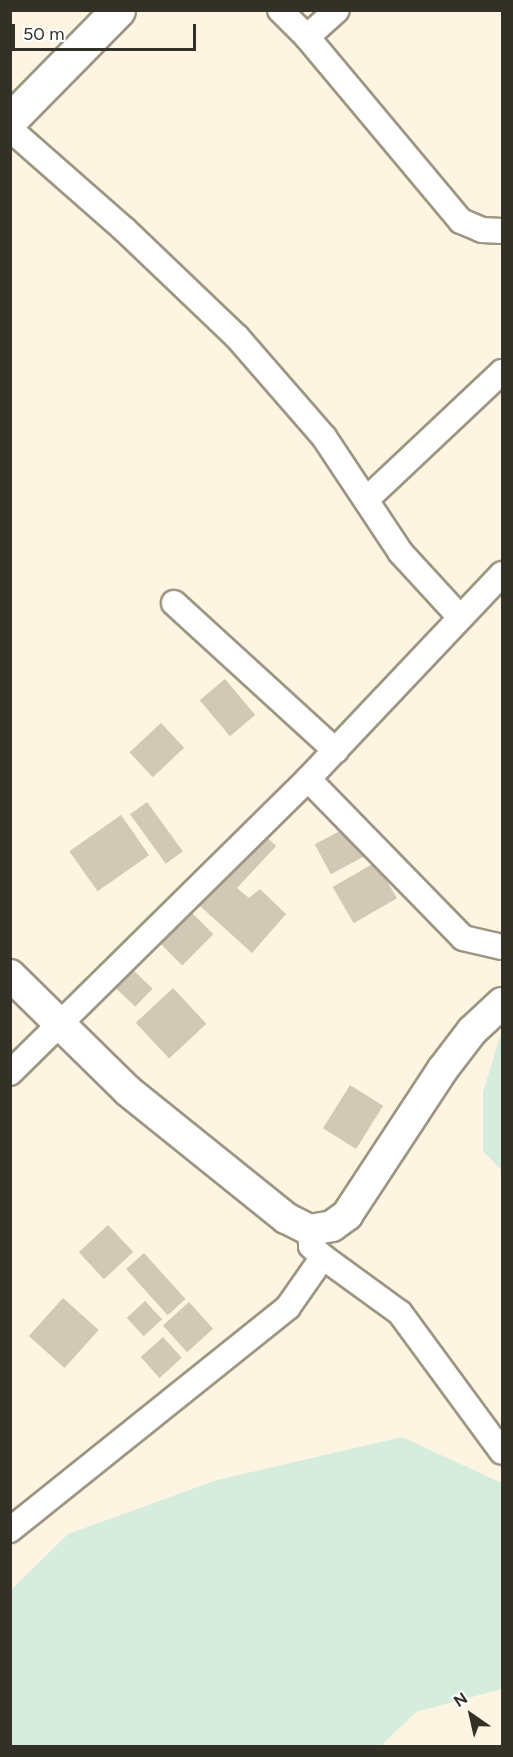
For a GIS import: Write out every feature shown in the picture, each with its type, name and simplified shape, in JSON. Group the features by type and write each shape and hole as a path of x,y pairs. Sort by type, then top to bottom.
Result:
{"main road":[{"path":"10,120 118,10"}],"street":[{"path":"280,10 307,37 461,221 482,230 502,231"},
{"path":"307,37 337,10"},
{"path":"10,129 125,230 237,337 324,437 401,553 459,616"},
{"path":"367,499 502,372"},
{"path":"10,1073 336,751 459,616 502,574"},
{"path":"174,603 336,751"},
{"path":"308,779 463,938 502,947"},
{"path":"10,975 179,1134 286,1218 310,1230 332,1226 347,1215 443,1069 472,1031 502,1003"},
{"path":"310,1230 310,1246 400,1313 502,1452"},
{"path":"10,1530 288,1307 323,1257"}],"green space":[{"path":"502,1030 502,1171 483,1151 483,1092"},
{"path":"402,1437 502,1483 502,1689 416,1712 381,1746 11,1746 11,1590 68,1534 217,1480"}],"building":[{"path":"225,679 255,715 230,736 200,700"},
{"path":"161,723 184,748 153,777 130,752"},
{"path":"147,802 183,851 166,864 130,814"},
{"path":"121,815 149,855 97,891 69,851"},
{"path":"351,825 367,855 331,874 315,844"},
{"path":"259,830 276,846 237,888 249,898 260,889 286,914 252,953 191,898"},
{"path":"376,862 397,898 354,923 333,887"},
{"path":"190,911 213,934 182,965 159,942"},
{"path":"131,968 153,989 135,1007 114,986"},
{"path":"173,988 206,1024 169,1059 136,1023"},
{"path":"350,1085 383,1106 356,1149 323,1128"},
{"path":"108,1225 133,1252 104,1279 79,1252"},
{"path":"144,1253 185,1299 168,1315 126,1269"},
{"path":"63,1298 99,1330 65,1368 29,1336"},
{"path":"145,1301 162,1319 144,1336 127,1318"},
{"path":"189,1302 213,1329 187,1352 163,1325"},
{"path":"163,1337 182,1358 159,1378 141,1357"}]}
